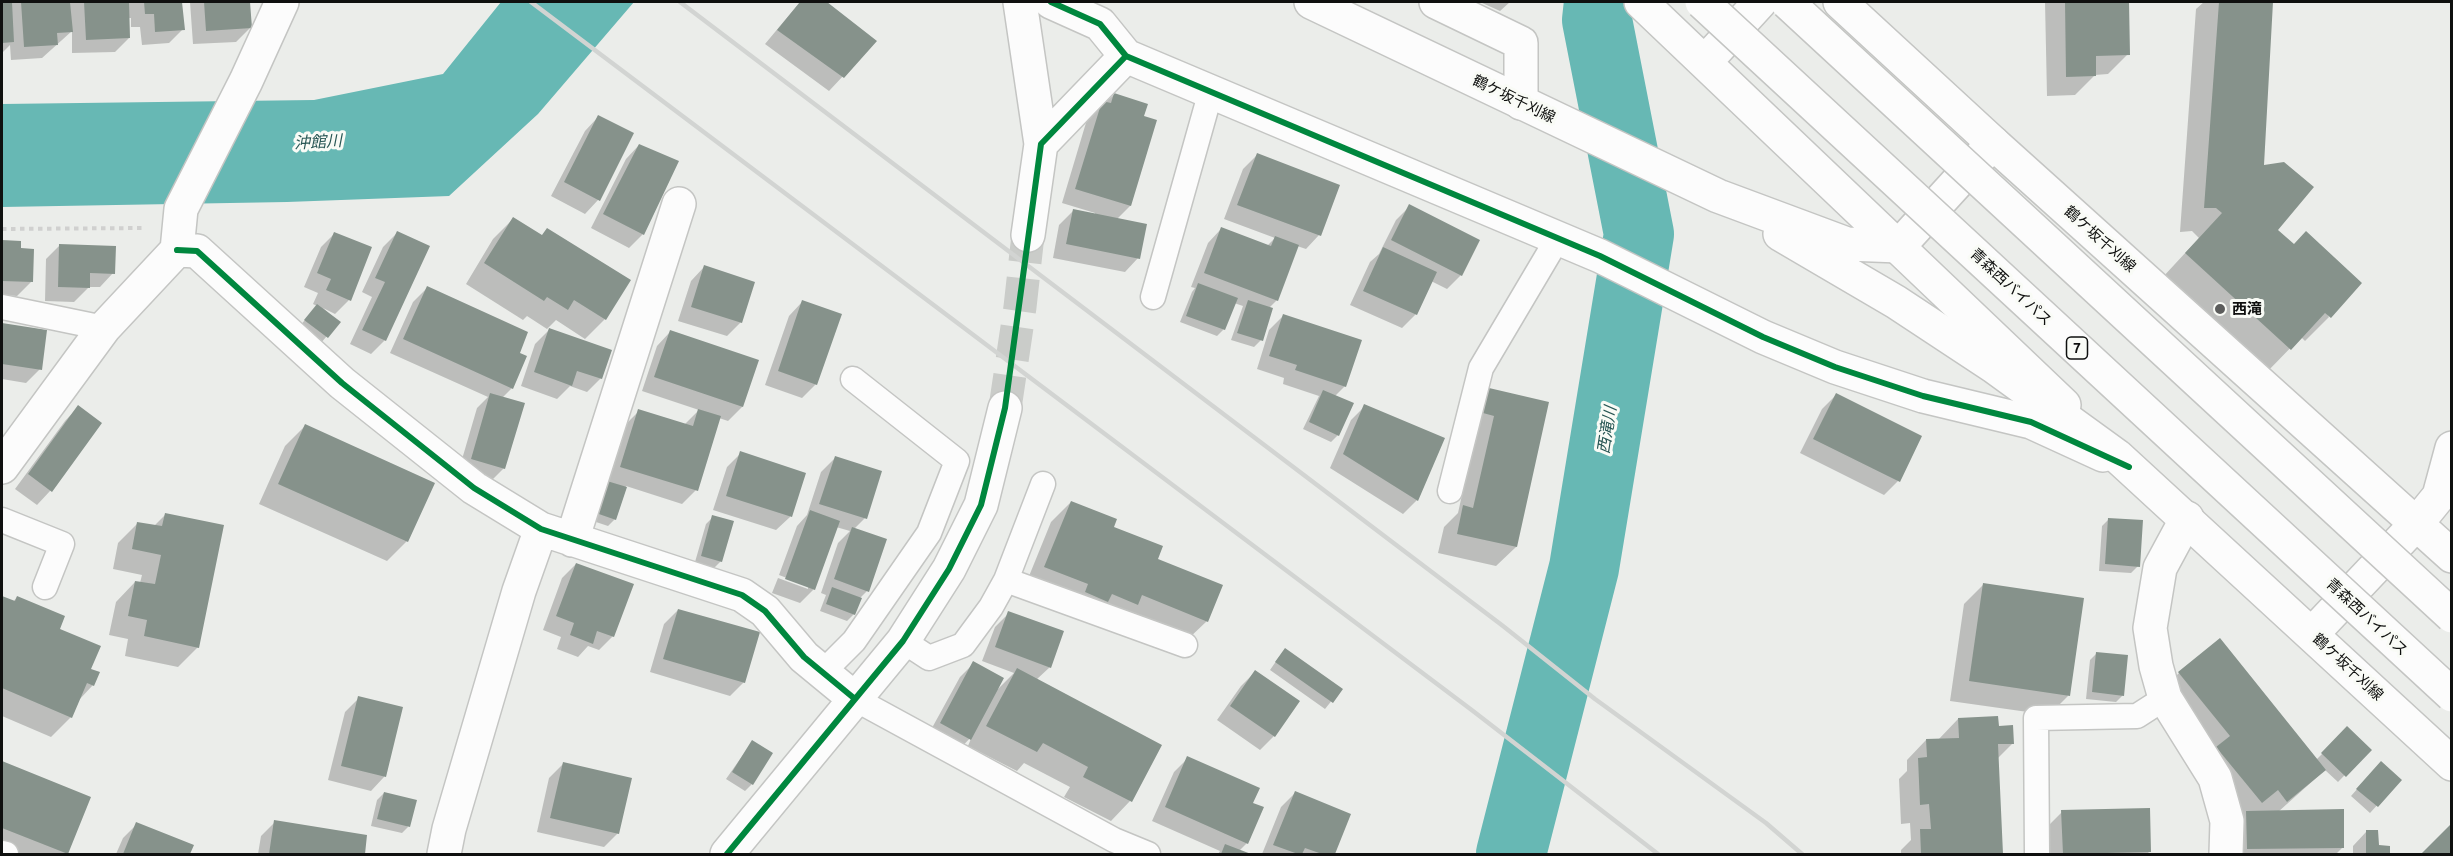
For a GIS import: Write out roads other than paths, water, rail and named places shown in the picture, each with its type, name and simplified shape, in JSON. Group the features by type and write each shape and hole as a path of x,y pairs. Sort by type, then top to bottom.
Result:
{"main road":[{"path":"2,467 179,229 282,2"},
{"path":"1020,2 1041,144 1028,235"},
{"path":"1051,2 1100,24 1126,56 1600,256 1763,336 1835,367 1923,396 2031,422 2123,461"},
{"name":"鶴ケ坂千刈線","path":"1311,2 1706,191 1847,244 1899,246"},
{"path":"1436,2 1521,44 1521,103"},
{"path":"1641,2 2123,461"},
{"name":"青森西バイパス","path":"1702,2 2451,695"},
{"path":"1705,62 1760,2"},
{"path":"1787,2 2451,616"},
{"name":"鶴ケ坂千刈線","path":"1840,2 2451,556"},
{"path":"1041,144 1126,56"},
{"path":"1899,246 1993,143"},
{"name":"鶴ケ坂千刈線","path":"1706,191 1896,302 1993,366 2123,461 2451,764"},
{"path":"572,540 679,204"},
{"path":"179,229 197,251 342,383 474,488 541,529 742,595 765,611 804,657 855,699"},
{"path":"727,855 903,640 949,569 981,505 1005,408"},
{"path":"2312,634 2417,523 2439,496 2451,448"},
{"path":"2187,518 2160,568 2150,628 2156,666 2165,698 2215,778 2228,821 2226,855"},
{"path":"444,855 449,829 516,602 541,529"}],"lane":[{"path":"1152,297 1211,91"},
{"path":"1450,491 1481,368 1558,238"},
{"path":"2,308 104,328"},
{"path":"823,672 854,641 929,533 957,461 853,379"},
{"path":"903,640 929,658 963,645 992,607 1006,580 1043,484"},
{"path":"2,520 62,544 45,586"},
{"path":"1006,580 1185,645"},
{"path":"2037,855 2036,718 2137,716 2165,698"},
{"path":"855,699 1114,840 1149,855"},
{"path":"2,853 6,855"}],"water":[{"name":"沖館川","path":"501,2 634,2 538,114 449,196 287,202 2,207 2,104 314,100 443,74"}],"waterway":[{"name":"西滝川","path":"1511,854 1584,568 1639,234 1597,20 1599,2"}],"tunnel":[{"path":"1005,408 1028,235"}],"railway":[{"path":"531,2 1473,711 1658,854"},
{"path":"680,2 1503,626 1595,699 1766,823 1802,854"}],"place":[{"name":"西滝","path":"2220,309"}]}
